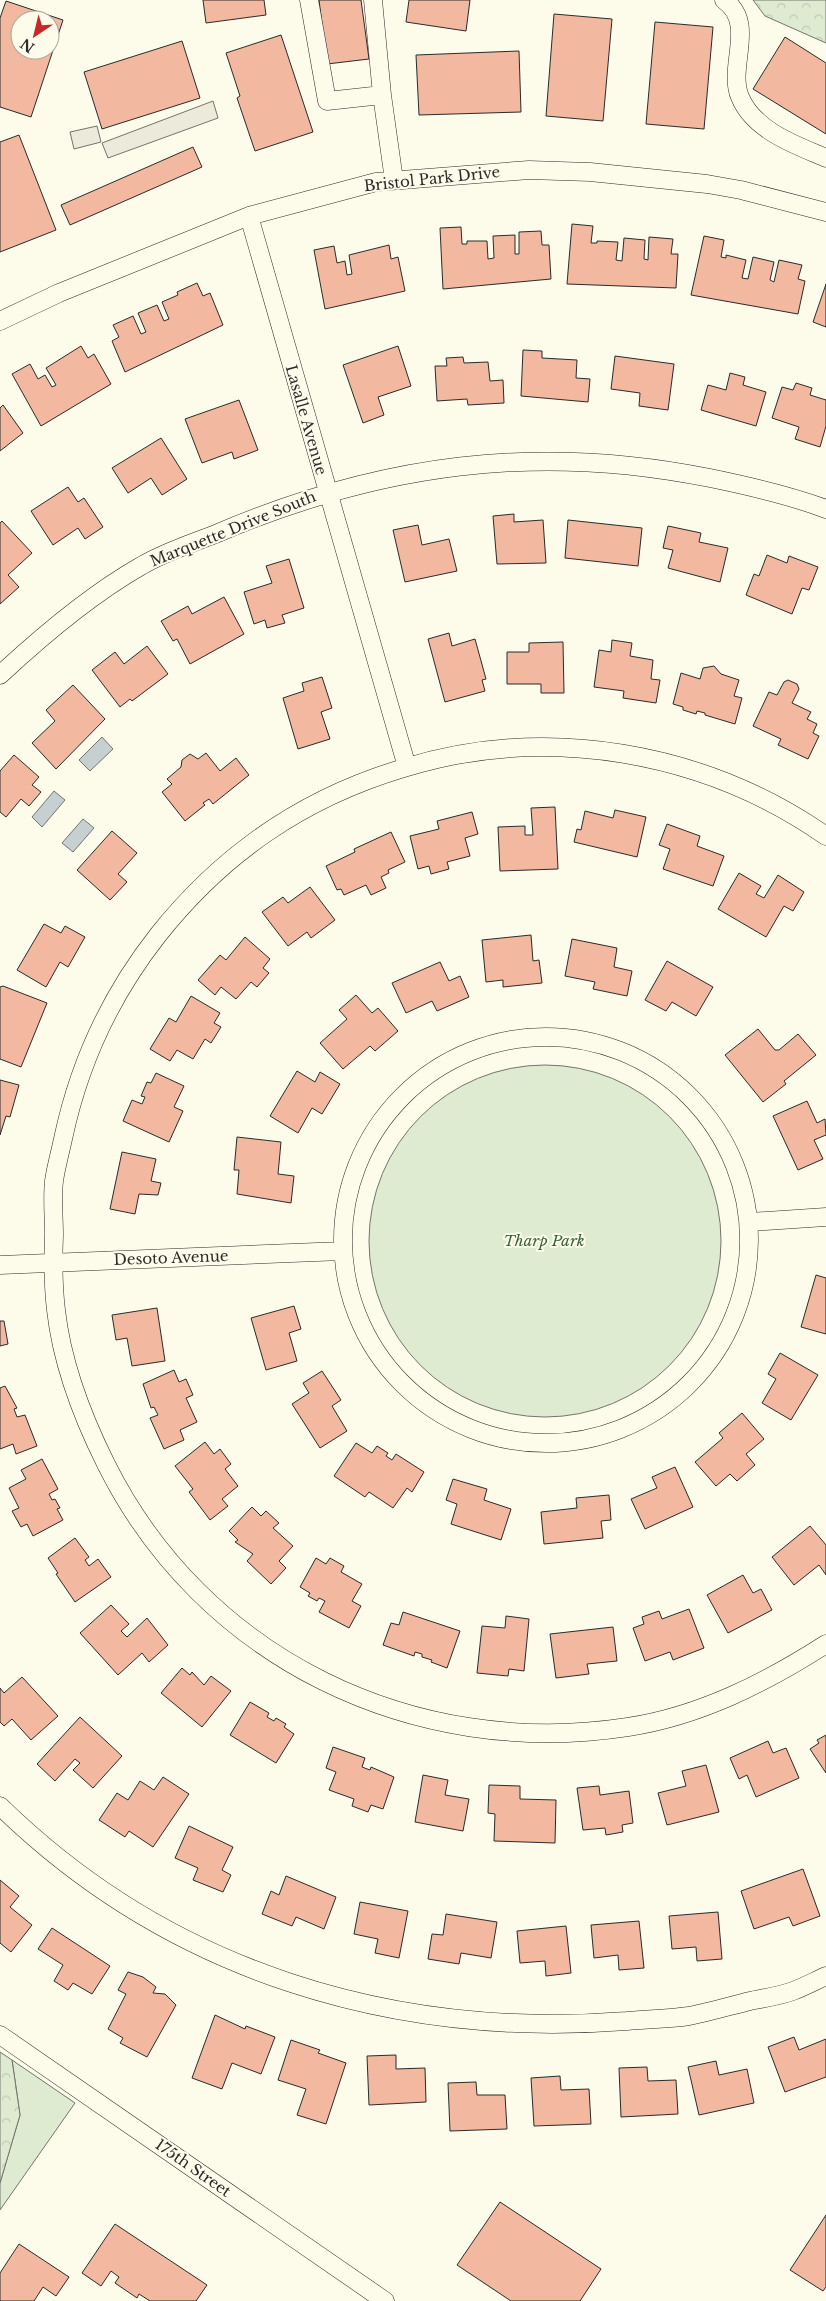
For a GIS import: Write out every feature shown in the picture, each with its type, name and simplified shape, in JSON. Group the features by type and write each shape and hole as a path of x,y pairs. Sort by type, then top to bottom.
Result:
{"street":[{"path":"309,0 327,102 382,95"},
{"path":"372,0 382,95 394,180"},
{"path":"724,0 730,4 741,28 737,84 744,104 775,134 826,158"},
{"name":"Bristol Park Drive","path":"0,321 60,292 249,216 376,182 529,170 590,172 707,184 825,208"},
{"name":"Lasalle Avenue","path":"249,216 326,492 406,767"},
{"name":"Marquette Drive South","path":"0,675 80,608 142,565 258,516 326,492 379,479 441,467 515,461 586,461 679,472 756,488 802,500 826,509"},
{"path":"826,836 795,815 732,785 669,764 624,754 556,746 480,750 406,767 344,791 269,830 217,870 169,921 145,952 103,1018 72,1098 54,1183 53,1263 56,1315 77,1398 93,1439 126,1501 161,1550 188,1582 209,1602 256,1641 314,1677 380,1705 417,1718 493,1731 564,1734 632,1727 674,1717 722,1701 755,1686 826,1644"},
{"path":"522,1037 589,1040 631,1054 673,1080 716,1126 741,1179 750,1222 744,1292 715,1355 682,1393 634,1425 584,1440 544,1444 503,1439 471,1429 441,1414 389,1369 361,1325 348,1288 342,1250 344,1212 353,1173 377,1125 415,1083 462,1053 522,1037"},
{"path":"750,1222 826,1217"},
{"name":"Desoto Avenue","path":"0,1265 342,1250"},
{"path":"0,1806 29,1833 79,1872 126,1904 176,1933 279,1979 365,2005 450,2019 506,2024 576,2025 687,2016 792,1992 826,1976"},
{"name":"175th Street","path":"0,2035 385,2301"}],"green space":[{"path":"753,0 826,0 826,43 765,16"},
{"name":"Tharp Park","path":"545,1065 579,1069 612,1079 643,1095 669,1117 691,1143 707,1174 717,1207 721,1241 717,1275 707,1308 691,1339 669,1365 643,1387 612,1403 579,1413 545,1417 511,1413 478,1403 447,1387 421,1365 399,1339 383,1308 373,1275 369,1241 373,1207 383,1174 399,1143 421,1117 447,1095 478,1079 511,1069"},
{"path":"0,2052 12,2060 20,2115 0,2183"},
{"path":"12,2060 75,2103 0,2210 0,2183 20,2115"}],"shaded area":[{"path":"213,101 218,118 108,158 102,143"},
{"path":"97,126 101,142 74,149 70,132"},
{"path":"102,737 113,749 90,771 79,760"},
{"path":"54,791 65,800 42,827 32,817"},
{"path":"83,819 94,828 73,852 62,843"}],"building":[{"path":"203,0 264,0 266,15 206,23"},
{"path":"319,0 361,0 369,59 327,64"},
{"path":"409,0 470,0 466,31 406,22"},
{"path":"6,1 33,10 10,10 10,60 50,60 31,117 0,107 0,18"},
{"path":"554,14 612,19 603,121 546,116"},
{"path":"655,22 713,27 704,129 646,124"},
{"path":"281,35 313,132 255,151 237,98 240,96 226,53"},
{"path":"785,37 826,63 826,134 753,89"},
{"path":"182,41 200,98 102,129 84,72"},
{"path":"519,51 521,112 419,115 416,55"},
{"path":"19,135 56,230 0,252 0,142"},
{"path":"193,147 202,167 70,225 61,205"},
{"path":"572,224 593,226 591,243 597,243 597,241 618,242 616,260 622,261 624,238 645,240 644,259 648,260 649,237 673,239 671,254 678,254 676,288 567,284"},
{"path":"461,227 462,244 467,244 467,241 487,241 488,259 494,258 493,236 515,235 515,254 519,254 519,232 541,231 542,245 549,245 551,279 443,289 440,228"},
{"path":"704,236 724,240 721,257 726,258 726,255 746,260 742,278 748,279 753,257 774,262 770,280 774,282 779,260 802,265 798,279 805,281 798,314 691,295"},
{"path":"389,245 391,259 398,257 405,291 325,309 314,250 334,246 337,263 345,261 347,275 352,274 349,255"},
{"path":"197,283 203,296 210,293 223,325 125,372 112,341 119,337 113,325 133,316 141,334 146,332 138,313 157,305 164,321 169,319 162,302 178,295 177,292"},
{"path":"826,284 826,327 813,322"},
{"path":"81,346 88,358 94,354 111,384 41,426 12,374 30,364 38,379 45,375 52,387 56,385 46,368"},
{"path":"398,346 411,386 378,397 384,415 363,423 343,365"},
{"path":"523,350 542,351 542,358 577,360 576,378 590,379 588,402 521,396"},
{"path":"615,356 674,364 668,410 639,406 640,393 611,389"},
{"path":"463,357 464,363 488,362 490,381 503,380 504,403 468,405 467,399 437,401 435,366 447,366 446,358"},
{"path":"730,373 745,377 743,385 766,392 756,426 701,410 708,385 726,390"},
{"path":"796,383 812,388 810,395 826,400 826,426 820,447 795,439 799,427 772,418 782,387 793,390"},
{"path":"239,400 258,450 234,459 232,452 202,463 185,419"},
{"path":"3,405 23,433 0,451 0,408"},
{"path":"161,438 187,479 162,495 151,478 128,493 112,468"},
{"path":"68,487 78,502 84,498 103,527 85,539 78,528 53,545 31,511"},
{"path":"514,514 514,522 543,520 546,563 497,564 493,516"},
{"path":"568,520 642,528 638,566 565,558"},
{"path":"2,521 32,553 8,575 19,587 0,604 0,523"},
{"path":"418,525 422,545 449,539 457,571 405,582 393,530"},
{"path":"668,526 701,533 699,542 728,548 720,582 668,568 673,550 663,548"},
{"path":"767,555 787,563 789,556 818,567 809,590 802,588 792,614 746,595 754,574 759,576"},
{"path":"289,559 304,608 282,615 285,623 267,628 265,620 254,624 244,592 272,583 266,566"},
{"path":"224,597 244,634 190,664 177,639 173,641 161,621 188,606 192,614"},
{"path":"449,633 452,646 475,639 486,679 482,680 485,691 445,702 428,639"},
{"path":"612,640 632,643 630,656 653,660 651,679 660,680 656,703 623,698 624,691 594,687 599,650 611,652"},
{"path":"563,642 564,693 541,693 541,684 507,684 507,652 529,652 529,643"},
{"path":"147,646 168,674 132,701 130,699 120,707 92,670 115,652 124,664"},
{"path":"714,666 721,674 739,680 734,696 742,698 735,724 705,715 705,713 697,711 696,714 683,710 683,707 673,704 681,673 700,679 703,668"},
{"path":"322,677 332,708 321,712 330,739 298,749 283,698 304,691 302,683"},
{"path":"788,680 797,684 799,689 792,703 811,712 807,719 817,724 813,733 819,736 808,759 778,745 781,739 753,726 769,692 777,695 784,682"},
{"path":"73,685 105,719 56,769 32,743 55,721 46,710"},
{"path":"206,753 220,771 236,758 249,775 213,804 209,799 203,803 205,805 185,821 162,792 172,784 167,779 181,767 182,760 190,754 198,759"},
{"path":"14,755 39,777 32,785 41,792 29,806 21,799 6,817 0,812 0,771"},
{"path":"555,807 558,869 500,871 498,827 525,826 525,835 533,835 531,808"},
{"path":"615,810 646,817 637,857 574,842 577,829 581,830 585,811 613,818"},
{"path":"472,812 478,834 465,838 470,856 447,862 449,869 431,874 429,866 418,869 410,836 439,829 437,821"},
{"path":"667,824 700,836 697,846 724,856 713,886 663,869 670,849 659,845"},
{"path":"112,831 137,853 118,874 127,882 110,900 77,870"},
{"path":"391,832 405,862 388,870 389,873 381,877 386,888 371,895 366,885 344,895 341,889 337,890 326,866 355,852 354,849"},
{"path":"739,873 761,886 756,894 764,898 778,875 804,892 793,911 784,906 766,937 718,909"},
{"path":"310,887 335,920 311,938 307,932 288,946 262,912 283,897 288,903"},
{"path":"44,924 61,933 65,926 85,937 68,967 60,962 46,987 17,970"},
{"path":"531,935 533,961 539,960 542,983 503,987 503,980 486,982 482,940"},
{"path":"245,937 270,959 263,968 269,973 257,987 251,982 236,999 221,987 215,995 198,980 220,955 226,960"},
{"path":"572,939 617,948 614,967 632,971 627,996 593,989 595,982 565,976"},
{"path":"667,961 713,987 696,1016 672,1002 666,1011 645,1000"},
{"path":"440,962 449,981 460,976 469,997 437,1011 432,1001 406,1013 392,983"},
{"path":"3,986 47,1003 21,1067 0,1059 0,987"},
{"path":"356,995 372,1013 378,1008 398,1031 375,1051 370,1046 343,1069 320,1043 347,1019 339,1010"},
{"path":"191,996 220,1013 214,1023 221,1027 211,1043 205,1039 193,1059 177,1050 170,1061 150,1049 169,1018 176,1022"},
{"path":"758,1029 775,1050 779,1050 798,1034 816,1055 784,1081 786,1084 763,1102 725,1055"},
{"path":"297,1071 315,1082 320,1072 340,1084 322,1114 312,1108 298,1133 270,1116"},
{"path":"156,1073 184,1086 174,1107 183,1111 169,1142 123,1121 132,1100 142,1104 145,1097 141,1096 147,1082 151,1083"},
{"path":"0,1080 19,1085 10,1117 6,1116 0,1135"},
{"path":"807,1101 817,1123 825,1119 826,1135 814,1140 823,1159 798,1170 773,1116"},
{"path":"237,1137 281,1142 278,1174 294,1176 291,1203 237,1194 239,1170 234,1170"},
{"path":"122,1152 156,1159 151,1181 161,1183 158,1195 139,1194 135,1214 110,1209"},
{"path":"816,1275 826,1278 826,1334 801,1327"},
{"path":"294,1306 301,1329 289,1333 297,1361 266,1370 251,1318"},
{"path":"157,1308 165,1361 132,1366 127,1338 116,1340 112,1315"},
{"path":"0,1321 4,1321 8,1344 0,1346"},
{"path":"780,1353 818,1375 791,1420 762,1403 776,1379 768,1374"},
{"path":"174,1370 179,1382 186,1379 193,1395 186,1398 197,1422 180,1430 184,1440 164,1449 150,1418 158,1415 154,1407 151,1408 143,1384"},
{"path":"322,1371 341,1400 332,1406 347,1431 320,1448 292,1404 309,1393 303,1383"},
{"path":"5,1386 17,1408 14,1409 17,1417 25,1415 37,1446 16,1454 13,1444 0,1449 0,1388"},
{"path":"742,1413 764,1439 746,1454 755,1465 737,1481 730,1474 716,1486 695,1462 723,1438 719,1433"},
{"path":"205,1442 214,1454 220,1449 231,1464 225,1469 238,1486 222,1499 228,1506 210,1520 189,1492 193,1489 175,1466"},
{"path":"356,1443 372,1453 377,1446 388,1453 386,1456 392,1460 396,1454 424,1472 412,1492 407,1488 393,1508 369,1492 365,1497 334,1476"},
{"path":"42,1459 58,1489 49,1494 52,1500 55,1499 60,1508 57,1509 63,1520 33,1536 27,1524 21,1527 12,1511 19,1508 9,1488 26,1479 21,1470"},
{"path":"675,1467 693,1507 645,1529 631,1499 657,1488 652,1477"},
{"path":"453,1479 487,1489 484,1500 511,1509 501,1540 451,1524 457,1504 446,1500"},
{"path":"609,1495 611,1520 601,1521 603,1538 544,1544 541,1512 577,1508 576,1498"},
{"path":"252,1507 261,1516 266,1511 279,1523 273,1528 293,1546 279,1561 286,1568 271,1584 247,1561 253,1554 235,1542 238,1540 229,1531"},
{"path":"810,1526 826,1545 826,1575 819,1565 794,1585 772,1557"},
{"path":"75,1538 89,1557 85,1560 89,1566 98,1559 111,1577 75,1602 56,1574 58,1573 48,1558"},
{"path":"316,1558 326,1564 330,1558 344,1566 341,1572 362,1584 352,1601 361,1606 349,1628 319,1612 325,1601 319,1598 317,1601 308,1596 310,1593 300,1587"},
{"path":"743,1575 753,1593 761,1589 772,1610 728,1633 707,1595"},
{"path":"111,1605 129,1624 121,1631 127,1637 147,1618 168,1645 149,1662 142,1653 118,1675 80,1633"},
{"path":"689,1609 704,1648 673,1660 670,1652 645,1661 633,1628 644,1624 642,1617 659,1611 662,1619"},
{"path":"403,1612 460,1631 447,1668 422,1657 422,1654 415,1652 414,1656 383,1645 391,1623 399,1625"},
{"path":"506,1616 529,1619 524,1671 509,1669 508,1676 477,1673 482,1626 505,1628"},
{"path":"613,1627 617,1661 587,1664 589,1674 556,1678 550,1634"},
{"path":"182,1668 190,1675 192,1672 204,1685 211,1676 231,1691 202,1727 161,1693"},
{"path":"22,1677 58,1716 31,1740 12,1719 4,1726 0,1722 0,1688 4,1693"},
{"path":"250,1702 269,1713 267,1717 274,1721 276,1718 286,1724 284,1727 294,1734 276,1763 230,1735"},
{"path":"80,1717 122,1756 93,1788 73,1770 80,1763 75,1759 55,1781 37,1764"},
{"path":"826,1735 826,1773 810,1749 819,1743 817,1740"},
{"path":"768,1741 773,1753 786,1748 799,1778 756,1797 747,1775 739,1779 730,1758"},
{"path":"333,1747 365,1758 362,1767 370,1770 371,1767 394,1777 383,1809 371,1805 368,1812 352,1806 354,1799 329,1790 336,1772 326,1768"},
{"path":"706,1765 719,1812 667,1825 658,1793 686,1786 682,1771"},
{"path":"423,1775 448,1780 445,1795 469,1799 463,1831 415,1822"},
{"path":"163,1777 189,1794 153,1847 129,1831 125,1837 99,1820 117,1793 128,1800 140,1781 154,1790"},
{"path":"489,1785 520,1786 520,1799 556,1800 555,1843 494,1841 495,1814 488,1813"},
{"path":"599,1786 600,1795 629,1791 633,1823 622,1825 623,1832 606,1835 605,1828 583,1830 577,1788"},
{"path":"189,1826 233,1847 222,1870 231,1875 223,1892 193,1880 198,1868 175,1858"},
{"path":"803,1869 820,1916 793,1926 789,1917 754,1929 741,1891"},
{"path":"286,1876 336,1897 324,1929 296,1917 292,1926 262,1914 271,1891 279,1895"},
{"path":"0,1880 19,1896 10,1907 32,1925 11,1952 0,1943"},
{"path":"360,1902 408,1911 399,1958 375,1953 378,1939 354,1934"},
{"path":"718,1912 722,1959 697,1961 696,1947 672,1949 669,1916"},
{"path":"446,1914 497,1922 491,1958 461,1953 459,1964 428,1959 432,1934 443,1935"},
{"path":"639,1921 644,1968 619,1970 618,1955 594,1958 591,1925"},
{"path":"566,1926 571,1973 546,1976 545,1961 520,1963 517,1931"},
{"path":"52,1928 110,1966 92,1994 73,1983 68,1990 54,1981 63,1965 38,1949"},
{"path":"128,1972 143,1977 156,1987 153,1993 165,1994 176,2005 147,2057 120,2043 123,2038 108,2029 126,1994 118,1990"},
{"path":"215,2015 245,2029 246,2026 275,2037 261,2074 232,2063 222,2089 192,2078"},
{"path":"794,2037 799,2050 826,2039 826,2077 785,2092 768,2047"},
{"path":"291,2040 320,2050 318,2053 346,2063 326,2124 297,2115 306,2089 278,2080"},
{"path":"396,2055 396,2069 425,2068 426,2102 369,2105 367,2056"},
{"path":"716,2061 719,2075 747,2069 754,2103 699,2115 688,2067"},
{"path":"647,2067 648,2081 676,2080 678,2114 621,2117 619,2068"},
{"path":"560,2076 561,2090 589,2089 591,2124 534,2126 531,2078"},
{"path":"476,2082 477,2095 505,2095 507,2129 450,2131 448,2083"},
{"path":"500,2202 601,2269 580,2301 511,2301 457,2265"},
{"path":"826,2215 826,2287 823,2291 790,2270"},
{"path":"115,2224 207,2285 196,2301 150,2301 139,2294 137,2298 115,2283 119,2277 111,2271 101,2286 82,2273"},
{"path":"19,2244 69,2277 56,2296 43,2287 34,2301 0,2301 0,2273"}]}
